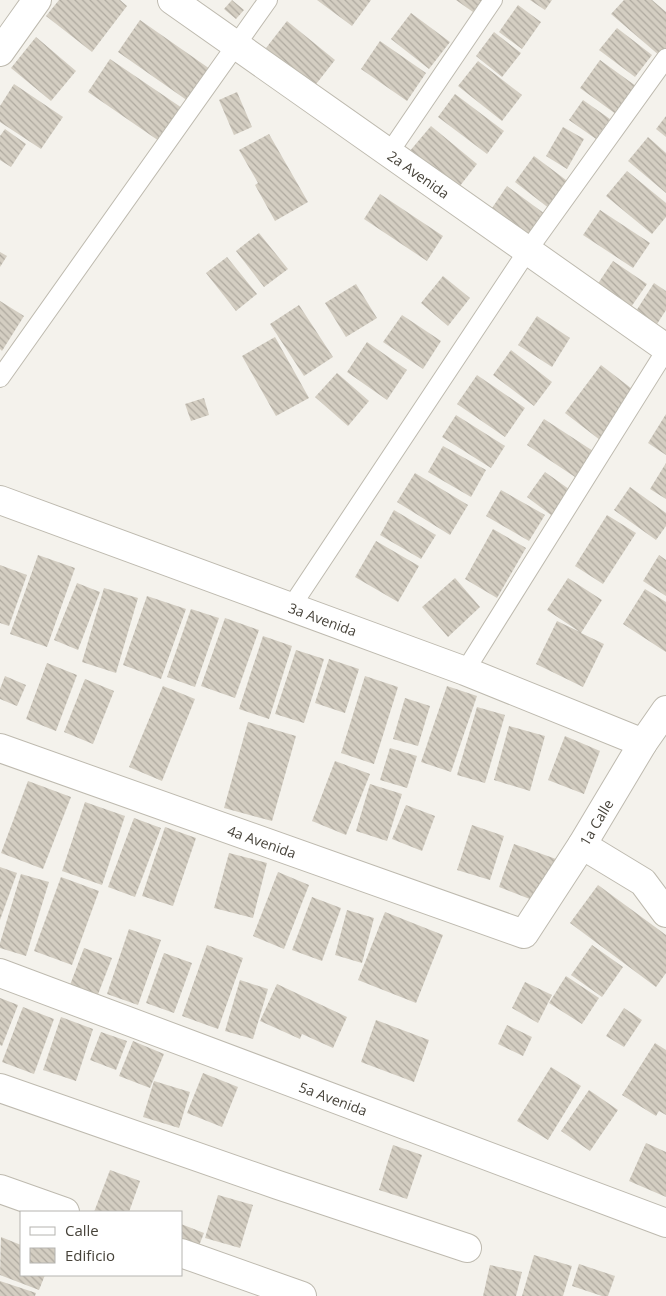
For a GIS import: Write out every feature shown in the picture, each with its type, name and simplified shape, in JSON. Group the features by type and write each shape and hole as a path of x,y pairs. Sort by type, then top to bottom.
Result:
{"street":[{"path":"0,52 38,0"},
{"name":"2a Avenida","path":"172,0 666,349"},
{"name":"3a Avenida","path":"0,500 465,671 643,743"},
{"name":"1a Calle","path":"524,934 582,845 643,743 666,710"},
{"name":"4a Avenida","path":"0,748 524,934"},
{"path":"582,845 643,882 666,913"},
{"name":"5a Avenida","path":"0,973 666,1223"},
{"path":"0,1088 278,1185 467,1248"},
{"path":"0,1189 62,1211"},
{"path":"182,1253 302,1296"}],"lane":[{"path":"0,378 268,0"},
{"path":"389,153 493,0"},
{"path":"291,607 528,250 666,58"},
{"path":"465,671 666,349"}],"building":[{"path":"59,0 120,0 127,6 92,52 46,16"},
{"path":"232,0 244,10 236,19 224,9"},
{"path":"317,0 371,0 352,26"},
{"path":"456,0 482,0 473,12"},
{"path":"530,0 552,0 545,10"},
{"path":"624,0 652,0 666,12 666,49 660,56 611,14"},
{"path":"518,5 541,22 522,49 499,32"},
{"path":"411,13 450,42 429,69 391,39"},
{"path":"140,20 210,69 188,101 118,52"},
{"path":"287,21 335,60 313,88 266,48"},
{"path":"617,28 652,55 635,77 599,50"},
{"path":"494,32 521,53 502,77 476,56"},
{"path":"36,37 76,71 51,101 11,68"},
{"path":"380,41 426,73 407,101 361,69"},
{"path":"110,59 185,110 162,143 88,92"},
{"path":"600,60 640,89 620,117 580,88"},
{"path":"478,61 522,95 502,121 458,86"},
{"path":"14,84 63,117 41,149 0,122 0,106"},
{"path":"237,92 252,127 234,135 219,100"},
{"path":"455,94 504,131 487,154 438,117"},
{"path":"583,100 610,119 596,139 569,120"},
{"path":"666,116 666,137 656,129"},
{"path":"431,126 477,164 456,191 409,152"},
{"path":"563,127 584,139 567,169 546,156"},
{"path":"5,129 26,144 11,167 0,160 0,136"},
{"path":"269,134 308,202 275,221 255,185 258,183 239,150"},
{"path":"648,137 666,153 666,193 628,161"},
{"path":"534,156 570,183 550,209 515,182"},
{"path":"627,171 666,203 666,217 652,234 606,196"},
{"path":"507,186 545,214 530,236 492,208"},
{"path":"380,194 443,236 427,261 364,219"},
{"path":"600,210 650,243 633,268 583,235"},
{"path":"259,233 288,269 264,287 236,251"},
{"path":"0,252 7,256 0,267"},
{"path":"227,257 257,294 236,311 206,273"},
{"path":"613,261 647,284 622,320 589,297"},
{"path":"443,276 470,298 448,326 421,303"},
{"path":"654,283 666,291 666,310 650,335 629,322"},
{"path":"356,284 377,318 346,337 325,303"},
{"path":"0,301 24,316 2,351 0,349"},
{"path":"299,305 333,357 304,376 270,324"},
{"path":"402,315 441,341 423,369 383,342"},
{"path":"537,316 570,338 552,367 518,345"},
{"path":"275,337 309,398 276,416 242,356"},
{"path":"367,342 407,370 387,400 347,372"},
{"path":"511,350 552,382 534,406 493,375"},
{"path":"601,365 636,392 600,440 565,413"},
{"path":"337,373 369,401 348,426 315,397"},
{"path":"477,375 525,408 505,437 457,404"},
{"path":"204,398 209,415 191,421 185,404"},
{"path":"666,414 666,455 648,443"},
{"path":"456,415 505,446 491,468 442,437"},
{"path":"544,419 593,451 575,477 527,445"},
{"path":"443,446 486,470 471,497 428,472"},
{"path":"666,463 666,499 650,489"},
{"path":"545,472 573,492 555,518 527,497"},
{"path":"415,473 468,505 450,535 397,502"},
{"path":"630,487 666,513 666,526 656,540 614,510"},
{"path":"501,490 545,515 529,541 486,516"},
{"path":"394,510 436,535 421,559 380,535"},
{"path":"607,515 636,533 603,584 575,566"},
{"path":"493,529 526,548 497,598 465,579"},
{"path":"376,541 419,566 398,602 355,577"},
{"path":"38,555 75,568 47,647 10,634"},
{"path":"659,555 666,560 666,596 643,581"},
{"path":"0,565 27,575 9,626 0,623"},
{"path":"455,578 480,607 448,637 422,607"},
{"path":"568,578 602,600 581,633 604,644 583,687 536,664 557,621 580,632 547,610"},
{"path":"77,583 100,592 78,650 54,640"},
{"path":"104,588 138,598 116,673 82,662"},
{"path":"645,589 666,602 666,652 623,624"},
{"path":"147,596 186,609 161,679 123,665"},
{"path":"191,609 219,618 195,687 167,677"},
{"path":"225,618 259,630 235,698 201,686"},
{"path":"263,636 292,646 269,719 239,709"},
{"path":"296,650 324,659 304,723 275,714"},
{"path":"329,659 359,669 345,713 315,703"},
{"path":"47,663 77,675 56,731 26,719"},
{"path":"5,676 26,685 17,706 0,699 0,689"},
{"path":"365,676 398,687 374,764 341,753"},
{"path":"85,679 114,691 93,744 64,732"},
{"path":"163,686 195,699 162,781 129,767"},
{"path":"447,686 477,696 451,772 421,762"},
{"path":"405,698 430,706 418,746 393,739"},
{"path":"477,707 505,715 485,783 457,775"},
{"path":"248,722 296,736 272,821 224,808"},
{"path":"509,726 545,736 530,791 494,780"},
{"path":"565,736 600,751 584,794 548,780"},
{"path":"390,748 417,756 407,788 380,780"},
{"path":"335,761 370,774 346,835 312,821"},
{"path":"28,781 71,797 43,869 1,853"},
{"path":"370,784 402,794 387,841 356,831"},
{"path":"85,802 125,816 102,885 62,871"},
{"path":"406,805 435,816 422,851 392,839"},
{"path":"134,818 161,828 135,897 108,887"},
{"path":"472,825 504,836 490,880 457,870"},
{"path":"165,827 196,838 173,906 142,896"},
{"path":"514,844 556,859 540,903 499,887"},
{"path":"229,853 267,863 253,918 214,908"},
{"path":"0,867 17,873 0,920"},
{"path":"278,872 309,885 284,949 253,936"},
{"path":"21,874 49,882 26,956 0,948"},
{"path":"61,877 99,891 72,965 34,951"},
{"path":"598,885 666,935 666,973 656,987 570,923"},
{"path":"312,897 341,908 322,961 292,950"},
{"path":"347,910 374,918 362,963 335,955"},
{"path":"385,912 443,935 416,1003 358,980"},
{"path":"129,929 161,940 138,1005 107,994"},
{"path":"207,945 243,958 218,1029 182,1016"},
{"path":"592,945 623,967 602,997 571,975"},
{"path":"84,948 112,958 97,997 70,985"},
{"path":"164,953 192,963 174,1013 146,1003"},
{"path":"566,976 599,998 582,1024 549,1003"},
{"path":"240,980 268,989 253,1039 225,1031"},
{"path":"525,982 552,995 538,1023 512,1008"},
{"path":"277,984 347,1017 333,1048 302,1034 300,1039 260,1021"},
{"path":"0,998 18,1005 2,1046 0,1045"},
{"path":"23,1007 54,1019 34,1074 2,1062"},
{"path":"624,1008 642,1020 624,1047 606,1036"},
{"path":"61,1017 93,1029 76,1081 43,1070"},
{"path":"376,1020 429,1040 414,1082 361,1062"},
{"path":"507,1025 532,1037 523,1056 498,1044"},
{"path":"101,1032 127,1041 116,1070 90,1060"},
{"path":"133,1041 164,1054 150,1088 119,1076"},
{"path":"655,1043 666,1050 666,1115 659,1111 656,1116 622,1095"},
{"path":"551,1067 581,1086 548,1140 517,1121"},
{"path":"203,1073 238,1087 222,1127 187,1113"},
{"path":"154,1081 190,1092 179,1128 143,1117"},
{"path":"589,1090 618,1110 590,1151 561,1131"},
{"path":"646,1143 666,1152 666,1197 629,1181"},
{"path":"393,1145 422,1155 407,1199 379,1190"},
{"path":"110,1170 140,1181 129,1211 94,1211"},
{"path":"218,1195 253,1205 240,1248 205,1238"},
{"path":"182,1224 204,1233 193,1261 182,1256"},
{"path":"1,1237 20,1245 20,1276 45,1276 39,1290 0,1275"},
{"path":"534,1255 572,1266 563,1296 522,1296"},
{"path":"579,1264 615,1276 608,1296 602,1296 572,1286"},
{"path":"490,1265 522,1272 516,1296 483,1296"},
{"path":"0,1281 36,1293 35,1296 0,1296"}]}
